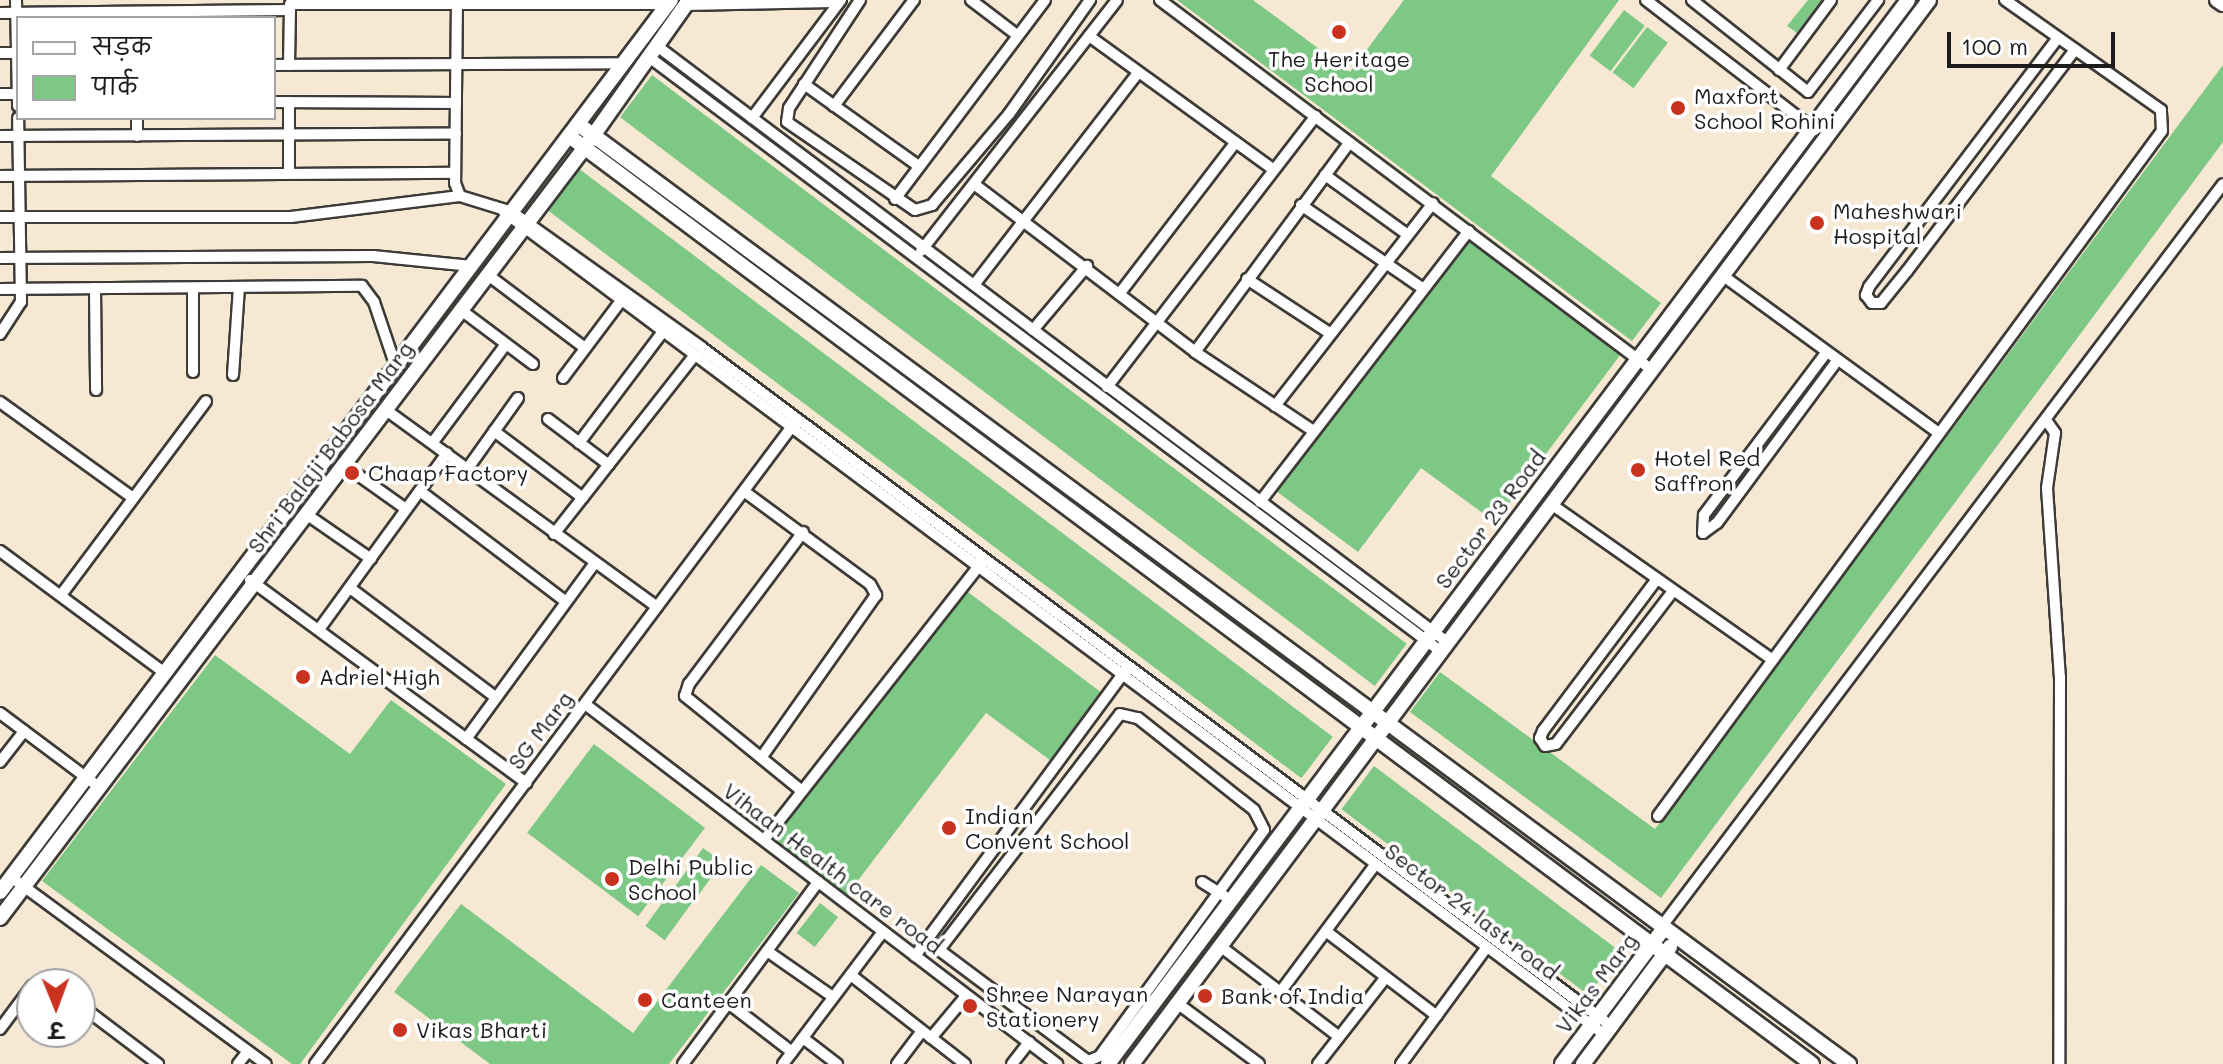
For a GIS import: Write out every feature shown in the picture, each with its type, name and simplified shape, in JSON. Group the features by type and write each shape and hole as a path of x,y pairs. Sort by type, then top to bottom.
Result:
{"street":[{"path":"16,0 17,16"},
{"path":"860,0 789,108 789,128 915,210 932,205 1009,114 1090,0"},
{"path":"834,106 914,0"},
{"path":"971,0 1017,35"},
{"path":"895,199 917,165 1045,0"},
{"path":"916,257 1117,0"},
{"path":"1160,0 1652,370"},
{"path":"1646,0 1825,139"},
{"path":"1779,70 1831,0"},
{"path":"1699,2 1808,92 1878,0"},
{"name":"Sector 23 Road","path":"1108,1064 1226,898 1304,804 1908,0"},
{"name":"Sector 23 Road","path":"1132,1064 1929,0"},
{"path":"1658,816 2165,124 2161,110 2005,0"},
{"path":"2217,0 2223,4"},
{"path":"0,13 457,1 835,3"},
{"path":"457,1 455,173 460,196"},
{"name":"Shri Balaji Babosa Marg","path":"0,918 17,882 92,783 254,583 590,141 653,52 679,2"},
{"name":"Shri Balaji Babosa Marg","path":"92,783 165,673 508,214 624,63 679,2"},
{"path":"752,118 835,3"},
{"path":"289,65 290,4"},
{"path":"1089,36 1273,169"},
{"path":"2057,39 1866,292 1872,303 1881,303 1907,271 2075,50"},
{"path":"653,52 752,118 924,247 1260,502 1429,636"},
{"path":"653,52 916,257 1444,647"},
{"path":"276,65 624,63"},
{"path":"974,285 1138,73"},
{"path":"804,84 917,165"},
{"path":"276,102 456,103"},
{"path":"289,102 289,173"},
{"path":"1107,387 1316,116"},
{"path":"0,334 17,312 21,289 18,120"},
{"path":"137,120 137,136"},
{"path":"574,130 1388,722 1849,1064"},
{"path":"0,136 456,134"},
{"path":"590,141 1376,738 1812,1064"},
{"path":"1120,293 1236,142"},
{"path":"1195,352 1349,143"},
{"path":"1967,159 1984,171"},
{"path":"0,176 455,173"},
{"path":"1325,175 1408,235"},
{"path":"974,184 1087,266 1195,352 1312,430"},
{"path":"1663,927 2223,184"},
{"path":"0,217 291,217 460,196 508,214 791,429 1129,666 1304,804"},
{"path":"1275,406 1433,203"},
{"path":"1301,205 1422,288"},
{"path":"525,227 798,419 1122,676 1319,815"},
{"path":"1260,502 1312,430 1469,231"},
{"path":"0,258 373,256 471,266"},
{"path":"1891,261 1907,271"},
{"path":"1033,330 1087,266"},
{"path":"488,275 585,348"},
{"path":"1722,275 1939,433"},
{"path":"1247,279 1331,334"},
{"path":"233,375 239,287"},
{"path":"95,288 96,390"},
{"path":"193,288 193,372"},
{"path":"0,289 368,289 396,367"},
{"path":"563,378 620,302"},
{"path":"461,310 533,364"},
{"path":"579,443 662,333"},
{"path":"433,442 506,344"},
{"path":"1826,353 1704,515 1703,533 1717,523 1837,361"},
{"path":"554,534 694,356"},
{"path":"468,468 518,398"},
{"path":"61,595 206,401"},
{"path":"0,402 133,498"},
{"path":"386,410 657,607"},
{"path":"548,419 609,465"},
{"name":"SG Marg","path":"315,1064 798,419"},
{"path":"2046,420 2055,433 2047,488 2060,677 2059,1064"},
{"path":"494,431 583,498"},
{"path":"320,628 447,453"},
{"path":"344,465 406,509"},
{"path":"420,491 566,602"},
{"path":"745,492 870,584 875,602 761,758"},
{"path":"1551,504 1773,660"},
{"path":"306,514 371,559"},
{"path":"802,791 688,701 686,691 803,532"},
{"path":"0,551 165,673"},
{"path":"764,840 981,563"},
{"path":"466,739 494,696 594,564"},
{"path":"241,573 320,628 526,783"},
{"path":"1657,579 1543,731 1540,738 1545,746 1556,744 1673,591"},
{"path":"350,588 494,696"},
{"path":"915,956 1129,666"},
{"name":"Vihaan Health care road","path":"585,704 1057,1064"},
{"path":"0,713 92,783"},
{"path":"1120,714 1138,718 1262,819 1260,842 1226,898 1094,1060 1081,1059 939,950 1120,714"},
{"path":"0,762 24,731"},
{"name":"Sector 24 last road","path":"1319,815 1375,865 1487,947 1595,1020"},
{"name":"Sector 24 last road","path":"1319,815 1608,1031"},
{"path":"1281,991 1375,865"},
{"path":"17,882 266,1064"},
{"name":"Shri Balaji Babosa Marg","path":"0,892 17,882"},
{"path":"684,1064 818,882"},
{"path":"1202,882 1226,898"},
{"name":"Vikas Marg","path":"1562,1064 1663,927"},
{"path":"783,1064 883,932"},
{"path":"1327,932 1437,1016"},
{"name":"Vikas Marg","path":"1583,1064 1678,937"},
{"path":"1220,946 1338,1036"},
{"path":"1401,1064 1487,947"},
{"path":"767,951 833,997"},
{"path":"852,976 965,1064"},
{"path":"1318,1064 1386,977"},
{"path":"897,1064 966,996"},
{"path":"727,1002 792,1052"},
{"path":"1177,1003 1259,1064"},
{"path":"0,1029 16,1008"},
{"path":"96,1017 158,1064"},
{"path":"803,1038 837,1064"},
{"path":"1012,1064 1029,1042"},
{"path":"238,1064 248,1051"}],"green space":[{"path":"1177,0 1253,0 1350,72 1404,0 1619,0 1491,176 1661,303 1632,341"},
{"path":"1808,0 1829,0 1803,37 1787,26"},
{"path":"1624,10 1645,26 1610,71 1590,56"},
{"path":"1647,27 1668,43 1633,88 1613,73"},
{"path":"2223,65 2223,142 1661,898 1410,712 1440,672 1655,829"},
{"path":"652,75 1407,644 1375,686 620,117"},
{"path":"578,168 1333,737 1301,778 547,210"},
{"path":"1462,235 1621,354 1495,522 1421,468 1358,552 1272,488"},
{"path":"964,589 1106,696 1054,763 986,713 843,900 769,845"},
{"path":"215,655 350,754 391,700 506,784 300,1064 292,1064 42,881"},
{"path":"594,744 705,828 638,916 527,833"},
{"path":"1374,766 1621,952 1588,995 1342,809"},
{"path":"703,848 722,862 695,900 675,886"},
{"path":"761,865 799,893 669,1064 490,1064 394,992 461,904 633,1033"},
{"path":"673,888 692,902 665,940 645,926"},
{"path":"820,903 838,917 815,947 797,933"}],"place":[{"name":"The Heritage School","path":"1339,32"},
{"name":"Maxfort School Rohini","path":"1678,108"},
{"name":"Maheshwari Hospital","path":"1817,223"},
{"name":"Hotel Red Saffron","path":"1638,470"},
{"name":"Chaap Factory","path":"352,473"},
{"name":"Adriel High","path":"303,677"},
{"name":"Indian Convent School","path":"949,828"},
{"name":"Delhi Public School","path":"612,879"},
{"name":"Bank of India","path":"1205,996"},
{"name":"Canteen","path":"645,1000"},
{"name":"Shree Narayan Stationery","path":"970,1006"},
{"name":"Vikas Bharti","path":"400,1030"}]}
